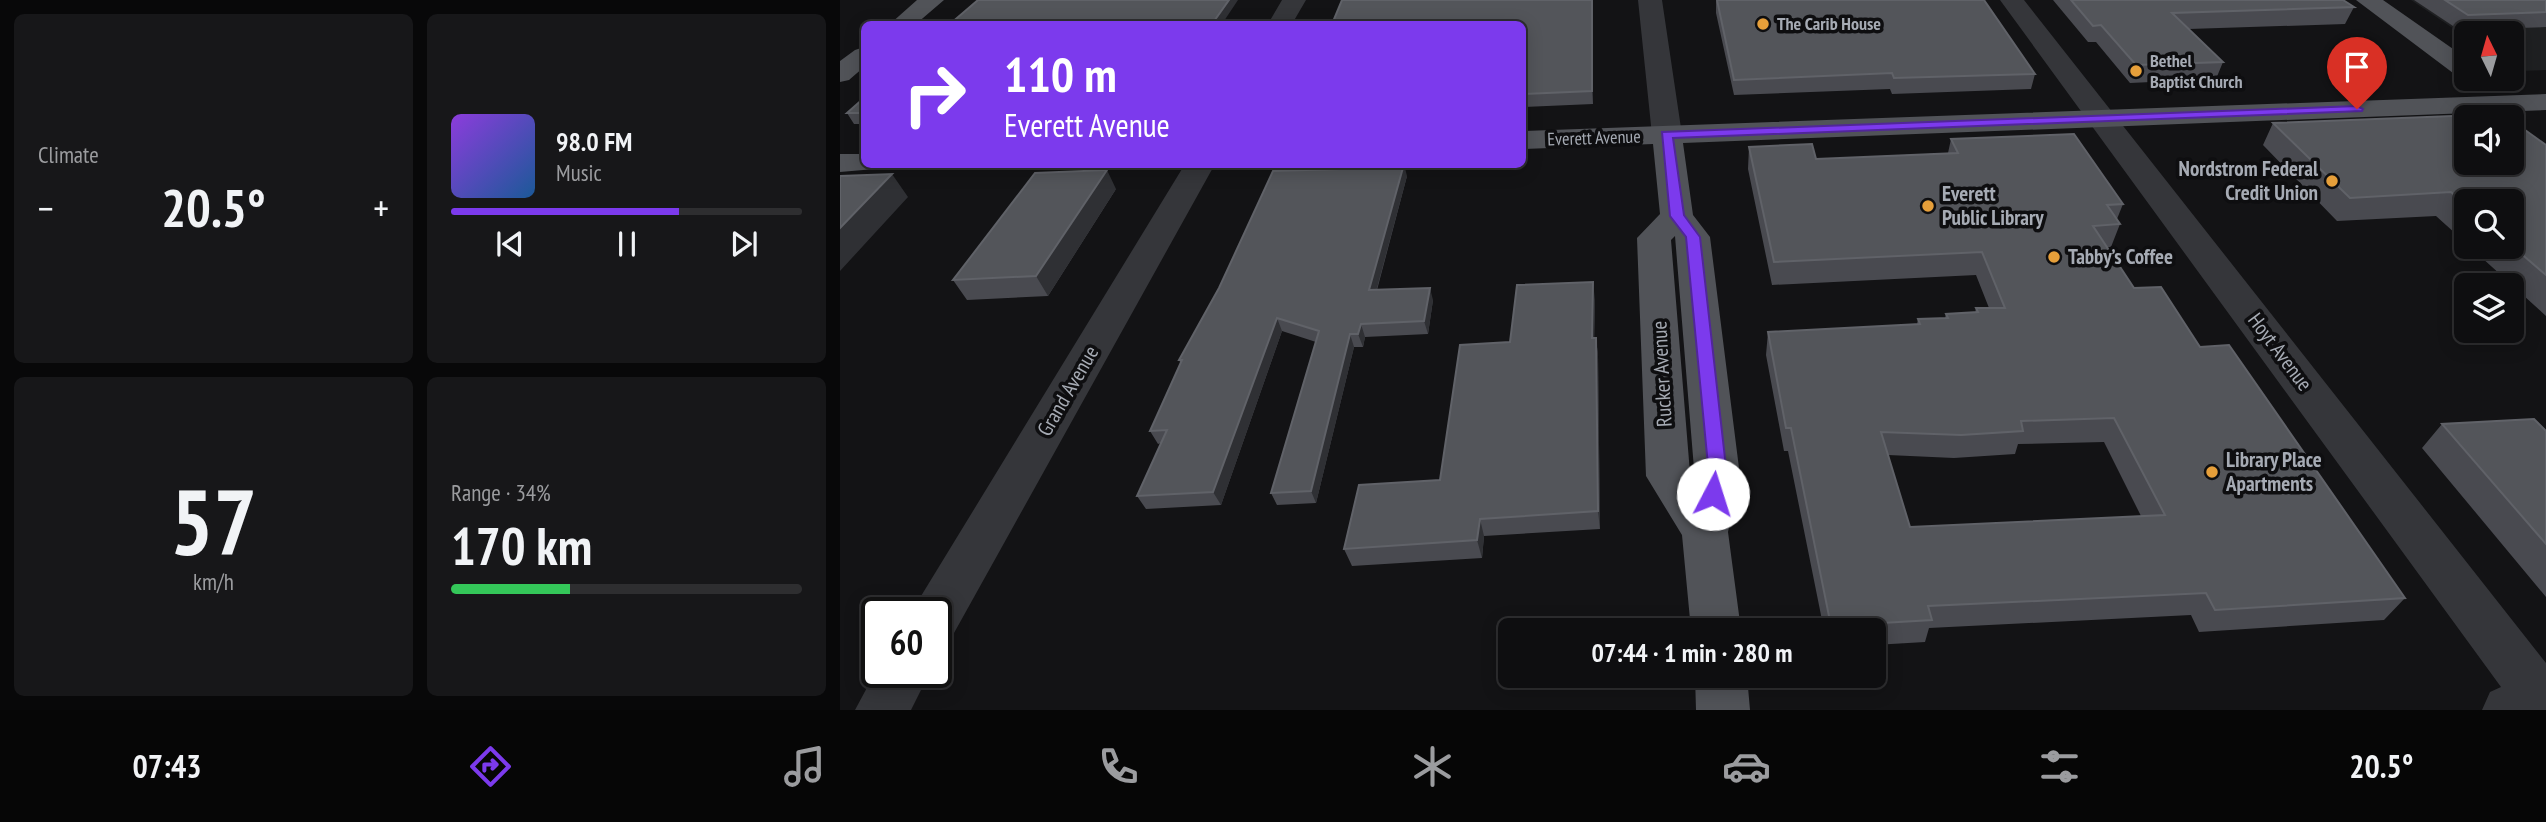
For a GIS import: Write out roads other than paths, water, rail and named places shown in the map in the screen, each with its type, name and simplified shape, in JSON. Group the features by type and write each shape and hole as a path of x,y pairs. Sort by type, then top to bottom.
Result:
{"main road":[{"path":"906,21 932,0"},
{"path":"2368,0 2454,61"},
{"path":"840,75 861,58"},
{"path":"2495,91 2546,128"},
{"name":"Everett Avenue","path":"1526,140 2546,102"},
{"name":"Rucker Avenue","path":"1667,135 1677,216 1654,238 1668,476 1705,532 1715,618"},
{"path":"840,163 861,163"},
{"path":"1722,688 1723,710"}],"street":[{"path":"1282,21 1294,0"},
{"name":"Rucker Avenue","path":"1650,0 1667,135"},
{"name":"Hoyt Avenue","path":"2012,0 2546,706"},
{"name":"Grand Avenue","path":"948,597 1198,168"},
{"path":"882,710 895,688"},
{"path":"2509,710 2546,706"}],"place":[{"name":"The Carib House","path":"1763,24"},
{"name":"Bethel Baptist Church","path":"2136,71"},
{"name":"Nordstrom Federal Credit Union","path":"2332,181"},
{"name":"Everett Public Library","path":"1928,206"},
{"name":"Tabby’s Coffee","path":"2054,257"},
{"name":"Library Place Apartments","path":"2212,472"}]}
